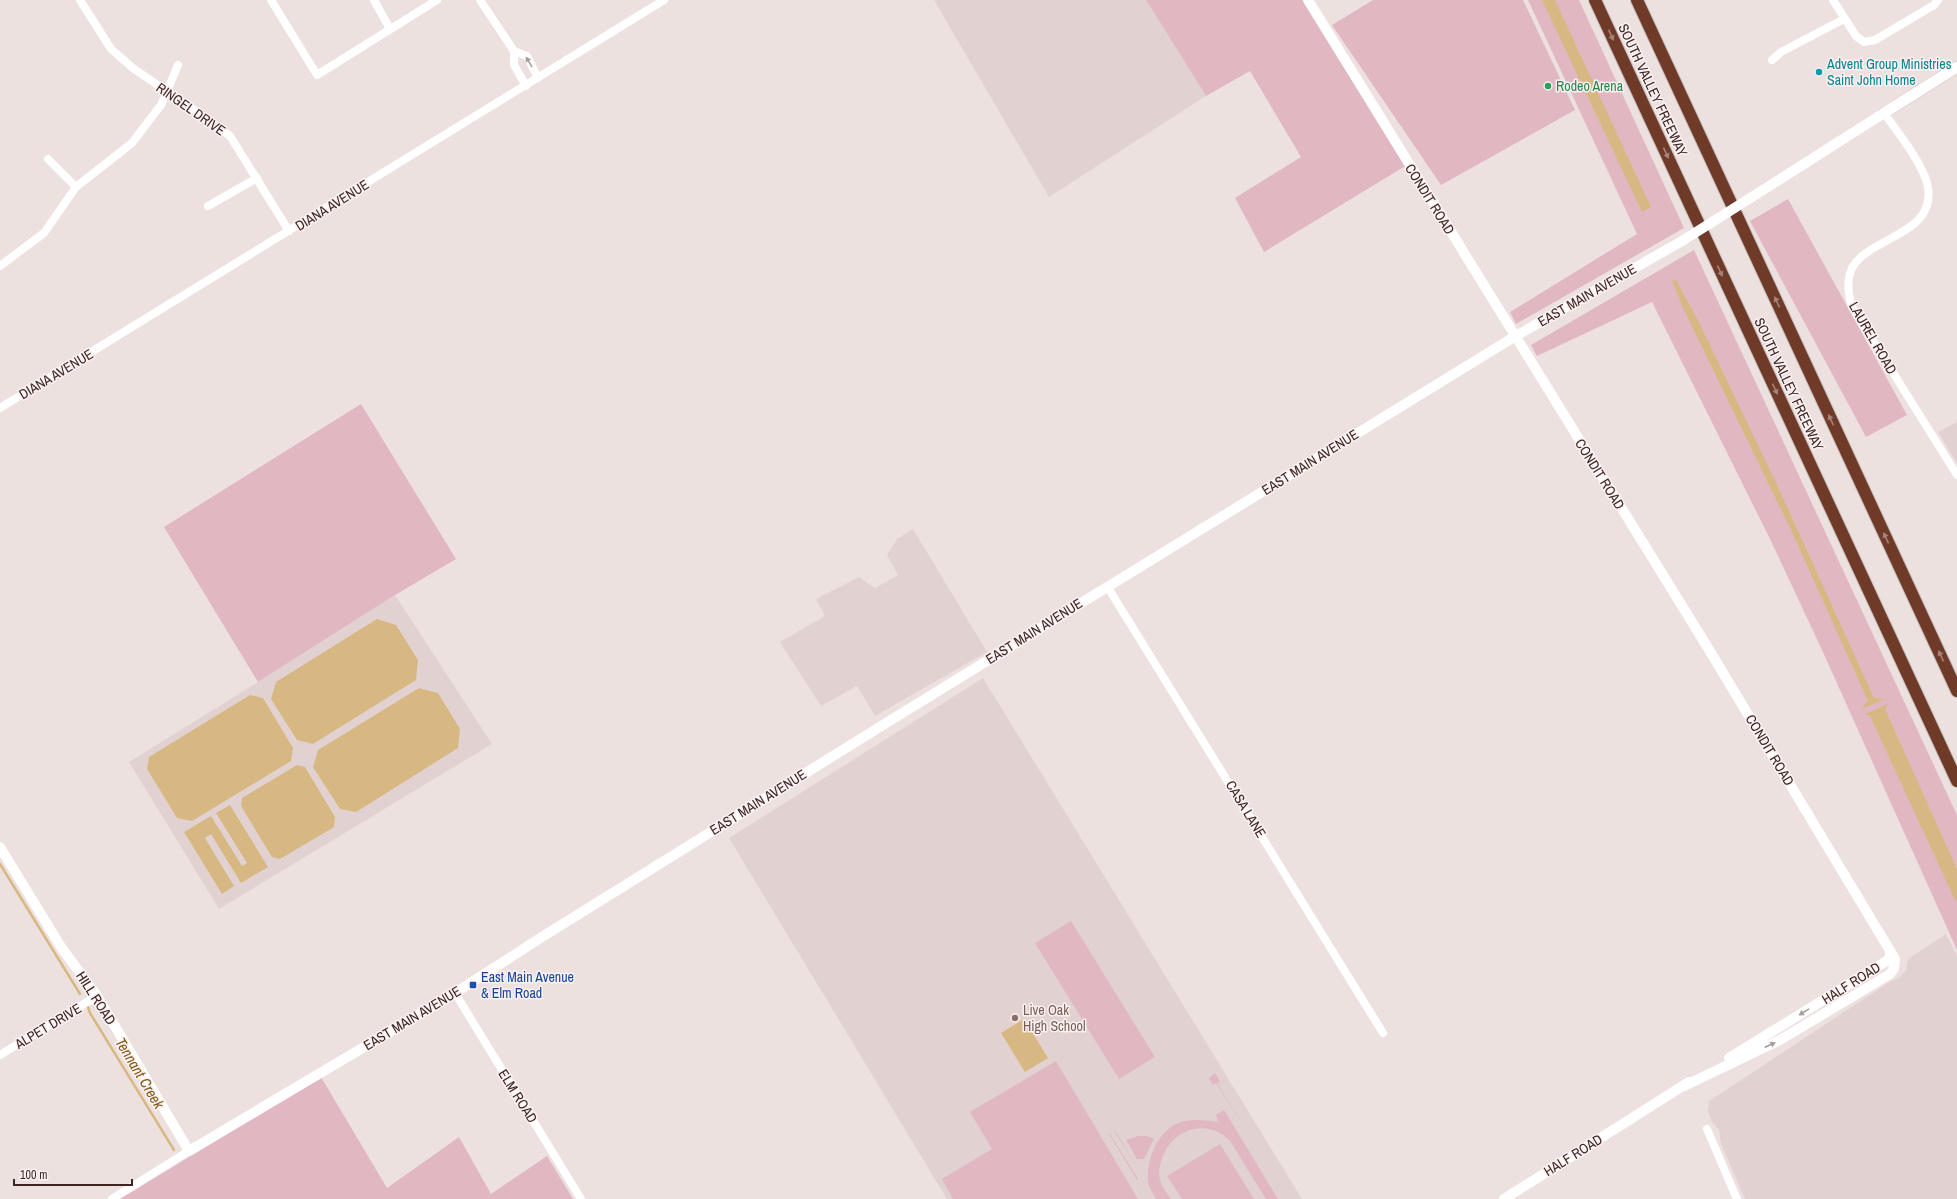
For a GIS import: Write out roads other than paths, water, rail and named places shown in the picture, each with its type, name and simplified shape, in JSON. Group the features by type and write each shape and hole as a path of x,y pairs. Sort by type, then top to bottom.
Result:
{"highway":[{"name":"SOUTH VALLEY FREEWAY","path":"1595,0 1957,781"},
{"name":"SOUTH VALLEY FREEWAY","path":"1637,0 1957,691"}],"main road":[{"name":"EAST MAIN AVENUE","path":"1884,113 1957,67"}],"street":[{"name":"RINGEL DRIVE","path":"80,0 111,50 134,70 230,136 289,231"},
{"path":"271,0 317,75 437,0"},
{"path":"374,0 390,29"},
{"path":"480,0 514,52 514,65 526,86"},
{"name":"DIANA AVENUE","path":"0,408 664,0"},
{"name":"CONDIT ROAD","path":"1308,0 1708,648 1890,950"},
{"path":"1833,0 1856,36 1864,42 1875,40 1934,5 1938,0"},
{"path":"1772,60 1780,52 1844,19"},
{"path":"514,52 527,56 538,78"},
{"path":"0,266 44,233 76,187 90,174 132,143 161,105 178,65"},
{"name":"EAST MAIN AVENUE","path":"112,1199 189,1151 455,993 665,860 1107,586 1514,336 1682,241 1884,113"},
{"name":"LAUREL ROAD","path":"1884,113 1918,165 1927,182 1929,196 1926,209 1919,219 1862,256 1852,268 1848,280 1848,294 1852,307 1957,475"},
{"path":"48,159 76,187"},
{"path":"208,206 257,178"},
{"name":"CASA LANE","path":"1107,586 1383,1033"},
{"name":"HILL ROAD","path":"0,847 61,947 97,996 189,1151"},
{"name":"HALF ROAD","path":"1504,1199 1885,962 1890,958 1890,950"},
{"name":"ELM ROAD","path":"455,993 581,1199"},
{"name":"ALPET DRIVE","path":"0,1055 97,996"},
{"path":"1707,1129 1737,1199"}],"waterway":[{"name":"Tennant Creek","path":"0,864 80,994"},
{"name":"Tennant Creek","path":"88,1007 90,1013 174,1150"}],"place":[{"name":"Advent Group Ministries Saint John Home","path":"1819,72"},
{"name":"Rodeo Arena","path":"1548,86"},
{"name":"East Main Avenue & Elm Road","path":"473,985"},
{"name":"Live Oak High School","path":"1015,1018"}]}
